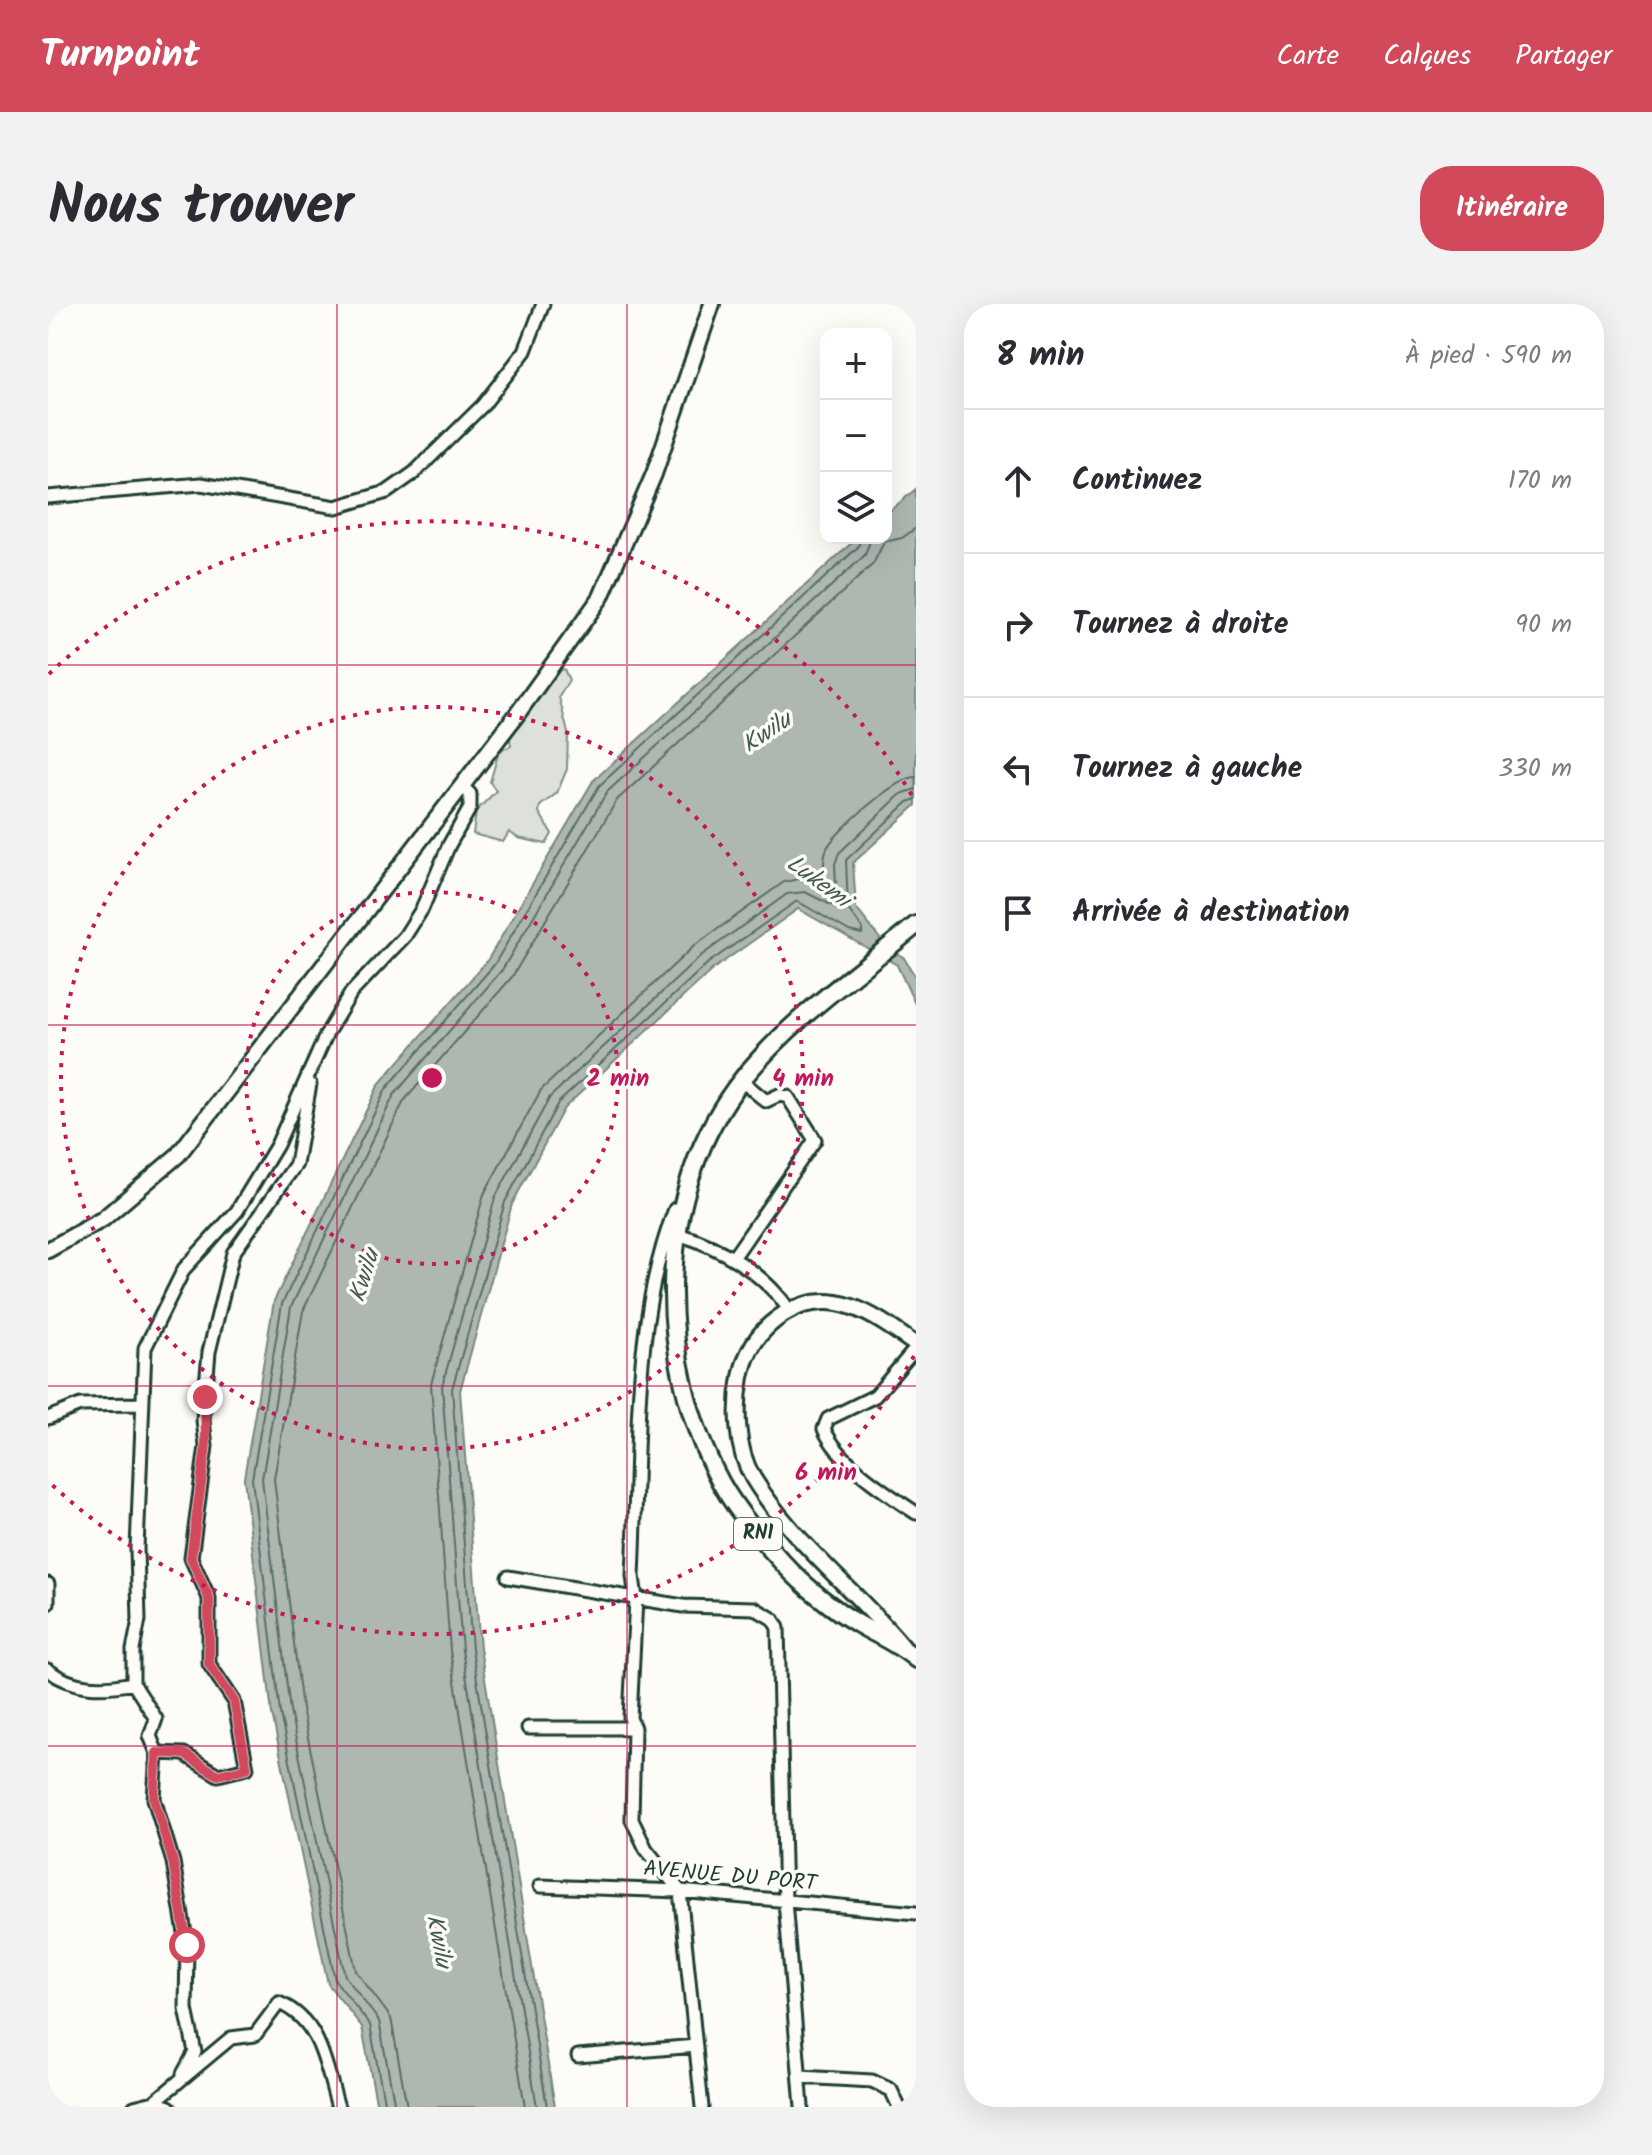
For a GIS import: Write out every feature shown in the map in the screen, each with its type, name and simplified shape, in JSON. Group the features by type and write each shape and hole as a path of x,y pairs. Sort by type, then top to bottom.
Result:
{"highway":[{"name":"RN1","path":"910,1654 858,1624 787,1567 754,1531 722,1485 692,1418 675,1352 673,1282 678,1234 703,1150 742,1081 780,1039 914,929"}],"main road":[{"path":"48,1250 103,1219 178,1155 462,786 601,597 654,474 712,304"},
{"path":"910,1654 865,1603 814,1554 752,1476 740,1438 736,1403 745,1357 767,1324 790,1311 816,1303 841,1302 867,1310 916,1346"}],"street":[{"path":"48,497 201,484 336,507 387,492 414,473 483,405 525,351 543,304"},
{"path":"183,2074 195,2052 186,2009 189,1962 173,1862 154,1799 157,1753 150,1736 154,1715 133,1683 133,1650 139,1620 145,1348 152,1328 184,1269 227,1224 249,1194 288,1125 327,1033 351,993 405,936 422,909 449,845 470,808 470,794 462,786"},
{"path":"157,1753 184,1754 218,1775 247,1768 234,1701 209,1664 209,1598 191,1558 206,1446 203,1420 209,1352 233,1253 296,1164 302,1147 310,1071"},
{"path":"733,1258 815,1140 788,1097 779,1095 766,1101 742,1081"},
{"path":"702,2107 680,1891 646,1849 632,1820 634,1728 630,1718 640,1433 651,1302 673,1216 703,1150"},
{"path":"678,1234 733,1258 773,1289 790,1311"},
{"path":"916,1346 875,1396 828,1419 824,1429 830,1443 841,1454 916,1513"},
{"path":"48,1418 80,1405 142,1404"},
{"path":"508,1577 683,1606 754,1608 773,1619 778,1628 785,1901 802,2107"},
{"path":"48,1584 48,1603"},
{"path":"48,1670 65,1681 90,1687 133,1683"},
{"path":"528,1728 634,1728"},
{"name":"AVENUE DU PORT","path":"540,1886 680,1891 916,1913"},
{"path":"134,2107 154,2102 183,2074 208,2060 231,2038 255,2035 279,2003 313,2032 322,2047 338,2107"},
{"path":"578,2056 696,2046"},
{"path":"800,2077 872,2081 891,2090 899,2107"},
{"path":"154,2102 169,2107"}],"shaded area":[{"path":"564,669 569,680 559,697 568,733 567,769 557,793 540,806 539,812 552,834 546,844 518,838 509,832 503,842 473,834 476,811 496,791 490,782 499,751 511,746 509,733 558,670"}],"water":[{"path":"916,489 916,805 853,863 856,908 881,940 904,958 916,978 916,1006 897,965 798,909 713,969 564,1108 512,1204 460,1391 480,1648 555,2107 377,2107 362,2027 328,1984 272,1714 244,1478 274,1301 379,1084 487,961 593,781 850,544 892,544 892,509"}],"route":[{"path":"187,1945 173,1862 154,1799 157,1753 184,1754 209,1773 218,1775 227,1776 247,1768 230,1690 209,1664 209,1598 191,1558 206,1446 203,1420 205,1397"}],"water label":[{"name":"Kwilu","path":"767,733"},
{"name":"Lukemi","path":"818,882"},
{"name":"Kwilu","path":"365,1276"},
{"name":"Kwilu","path":"438,1941"}]}
